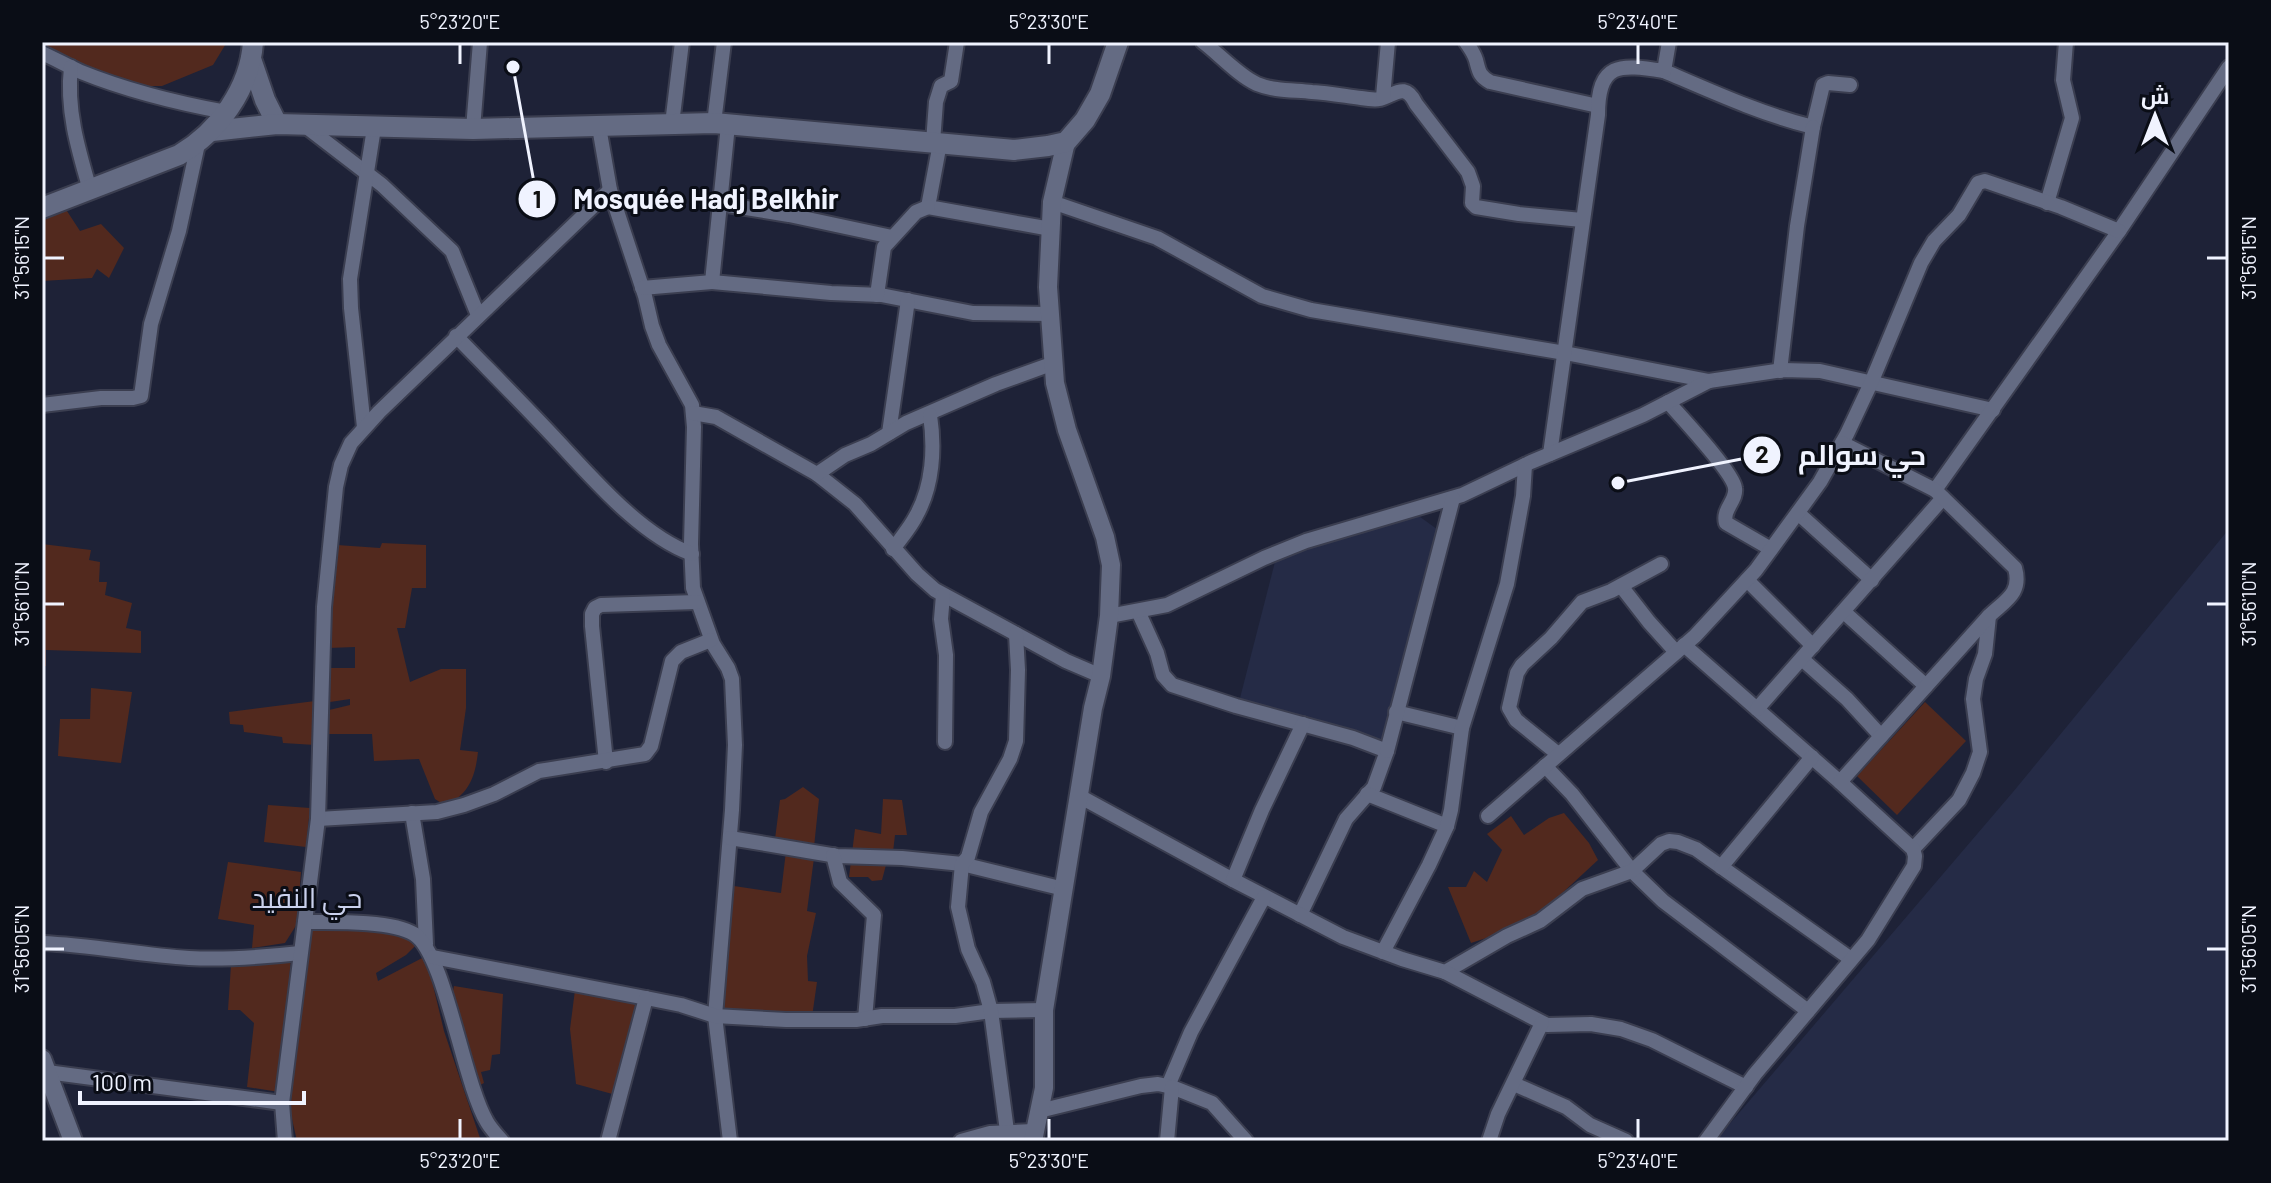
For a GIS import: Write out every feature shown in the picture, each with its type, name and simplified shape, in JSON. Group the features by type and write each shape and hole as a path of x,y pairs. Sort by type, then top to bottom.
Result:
{"main road":[{"path":"205,138 277,124 473,129 721,124 1014,150 1066,142 1085,120 1100,94 1118,42"},
{"path":"42,208 179,155 205,138 235,97 252,50"},
{"path":"252,50 265,100 277,124"}],"street":[{"path":"473,129 480,42"},
{"path":"672,124 682,42"},
{"path":"712,282 721,204 724,42"},
{"path":"928,207 936,143 936,102 941,86 951,81 957,42"},
{"path":"1203,42 1247,78 1285,91 1365,99 1380,99 1392,92 1406,92 1468,172 1473,186 1472,203 1476,207 1582,220"},
{"path":"1383,97 1388,42"},
{"path":"1466,42 1476,57 1482,77 1490,82 1598,106"},
{"path":"1664,71 1669,42"},
{"path":"2047,203 2072,118 2063,80 2066,42"},
{"path":"42,53 71,67 158,97 226,112"},
{"path":"71,67 69,90 73,123 90,190"},
{"path":"1550,454 1600,87 1604,77 1625,67 1664,71 1749,107 1813,127"},
{"path":"1757,709 1872,580 1939,494 1993,410 2229,67"},
{"path":"1780,371 1797,226 1823,85 1850,85"},
{"path":"304,125 367,172 452,251 478,315"},
{"path":"599,127 610,190 659,345 692,405 693,588 711,640 732,679 735,745 715,1016 730,1141"},
{"path":"364,427 350,279 374,128"},
{"path":"42,405 141,396 151,324 205,138"},
{"path":"961,1141 1007,1131 1033,1136 1044,1088 1044,1010 1109,616 1111,565 1105,537 1067,430 1055,383 1048,287 1052,202 1066,142"},
{"path":"1488,816 1680,648 1747,580 1771,549 1820,482 1842,443 1871,383 1921,263 1934,241 1959,215 1978,183 1985,181 2119,231"},
{"path":"285,1141 282,1103 318,819 324,607 341,465 351,443 364,427 610,190"},
{"path":"1052,202 1157,238 1262,296 1324,313 1565,353 1709,381 1780,371 1820,371 1993,410"},
{"path":"721,204 892,237"},
{"path":"877,295 884,247 916,212 928,207 1051,229"},
{"path":"642,288 712,282 877,295 973,313 1050,314"},
{"path":"889,433 908,300"},
{"path":"456,336 591,478 647,526 674,546 692,554"},
{"path":"817,474 845,455 906,423 1054,363"},
{"path":"1109,616 1167,605 1306,541 1453,498 1709,381"},
{"path":"1668,402 1714,454 1733,482 1735,495 1725,513 1726,523 1771,549"},
{"path":"693,413 716,417 817,474 855,504 917,574 943,595 1066,661 1101,676"},
{"path":"893,549 917,515 930,476 933,444 930,415"},
{"path":"1840,782 2016,590 2017,577 2015,568 1939,494 1842,443"},
{"path":"1383,952 1447,826 1462,728 1507,584 1523,496 1525,465"},
{"path":"1300,915 1346,819 1374,787 1387,751 1453,498"},
{"path":"1798,513 1872,580"},
{"path":"1558,754 1512,715 1509,708 1517,673 1582,602 1621,586 1661,564"},
{"path":"1747,580 1813,646"},
{"path":"1621,586 1649,622 1757,709 1913,849 1914,866 1868,940 1746,1087 1706,1141"},
{"path":"943,595 945,742"},
{"path":"606,762 592,626 595,608 601,605 697,602"},
{"path":"1138,611 1157,653 1163,675 1172,685 1353,738 1387,751"},
{"path":"1844,612 1926,686"},
{"path":"1913,849 1959,800 1980,752 1973,699 1985,654 1989,616"},
{"path":"1007,1131 991,1011 959,920 958,892 962,864 968,857 981,812 1010,759 1016,741 1016,634"},
{"path":"318,819 437,812 494,794 539,771 636,757 648,751 672,661 681,652 711,640"},
{"path":"1802,659 1847,699 1881,736"},
{"path":"1396,712 1462,728"},
{"path":"1233,880 1303,724"},
{"path":"1721,867 1812,757"},
{"path":"1545,766 1572,794 1632,871 1663,901 1808,1011"},
{"path":"1367,794 1447,826"},
{"path":"1079,796 1343,937 1445,972 1542,1023 1591,1024 1621,1029 1652,1040 1746,1087"},
{"path":"412,813 423,879 429,951 479,1103 487,1122 502,1141"},
{"path":"730,838 833,855 962,864 1064,889"},
{"path":"1445,972 1540,921 1582,889 1632,871 1661,844 1669,841 1696,849 1851,959"},
{"path":"833,855 840,882 874,915 865,1019"},
{"path":"1167,1141 1170,1086 1191,1032 1264,897"},
{"path":"305,922 354,923 405,929 416,935 429,951 681,1005 715,1016 774,1020 865,1019 1044,1010"},
{"path":"42,943 222,959 300,953"},
{"path":"608,1141 646,998"},
{"path":"1489,1141 1498,1114 1542,1023"},
{"path":"73,1141 44,1066 282,1103"},
{"path":"1039,1111 1158,1084 1212,1103 1246,1141"},
{"path":"1514,1084 1566,1107 1590,1125 1626,1141"}],"shaded area":[{"path":"42,42 227,42 213,65 162,86 140,86 78,67 42,49"},
{"path":"65,208 80,231 101,224 124,248 109,278 97,269 92,278 42,281 42,218"},
{"path":"1416,514 1441,532 1384,743 1239,702 1276,558"},
{"path":"2229,529 2229,1141 1715,1141 2013,792"},
{"path":"382,543 426,545 426,588 412,588 405,628 397,628 410,682 441,669 466,669 466,708 460,750 478,752 477,761 473,777 465,790 446,806 435,799 419,759 374,761 372,734 325,734 325,711 350,705 350,699 330,702 328,668 355,668 355,647 328,648 337,545 380,548"},
{"path":"42,544 91,550 89,560 100,562 99,582 107,582 105,595 132,603 126,628 141,631 141,653 46,650 46,666 42,666"},
{"path":"91,688 132,692 121,763 58,756 60,719 90,719"},
{"path":"315,701 315,745 283,743 282,737 244,732 243,725 230,724 229,712"},
{"path":"1925,702 1966,741 1897,815 1857,776"},
{"path":"803,787 819,799 814,847 775,839 780,800"},
{"path":"883,799 902,800 907,835 895,835 895,865 886,865 882,880 849,877 855,829 881,834"},
{"path":"268,805 310,808 306,847 264,842"},
{"path":"1564,813 1589,843 1598,860 1545,909 1517,928 1471,943 1448,887 1466,887 1474,871 1487,882 1502,850 1487,834 1511,816 1524,835 1549,818"},
{"path":"786,851 814,858 807,911 816,913 807,956 808,981 817,982 812,1017 719,1008 734,886 781,893"},
{"path":"228,862 301,872 297,924 285,943 252,948 254,925 218,919"},
{"path":"353,915 390,924 413,938 415,946 406,955 376,973 378,981 426,956 444,1031 481,1141 297,1141 290,1110 310,928 326,917"},
{"path":"291,958 279,1092 247,1087 254,1023 240,1010 228,1010 231,965"},
{"path":"454,986 503,994 500,1054 492,1055 490,1070 481,1072 484,1083 480,1085 451,1001"},
{"path":"575,990 637,1000 616,1095 576,1084 570,1029"}],"place":[{"name":"Mosquée Hadj Belkhir","path":"513,67"},
{"name":"حي سوالم","path":"1618,483"}],"district":[{"name":"حي النفيد","path":"307,898"}]}
